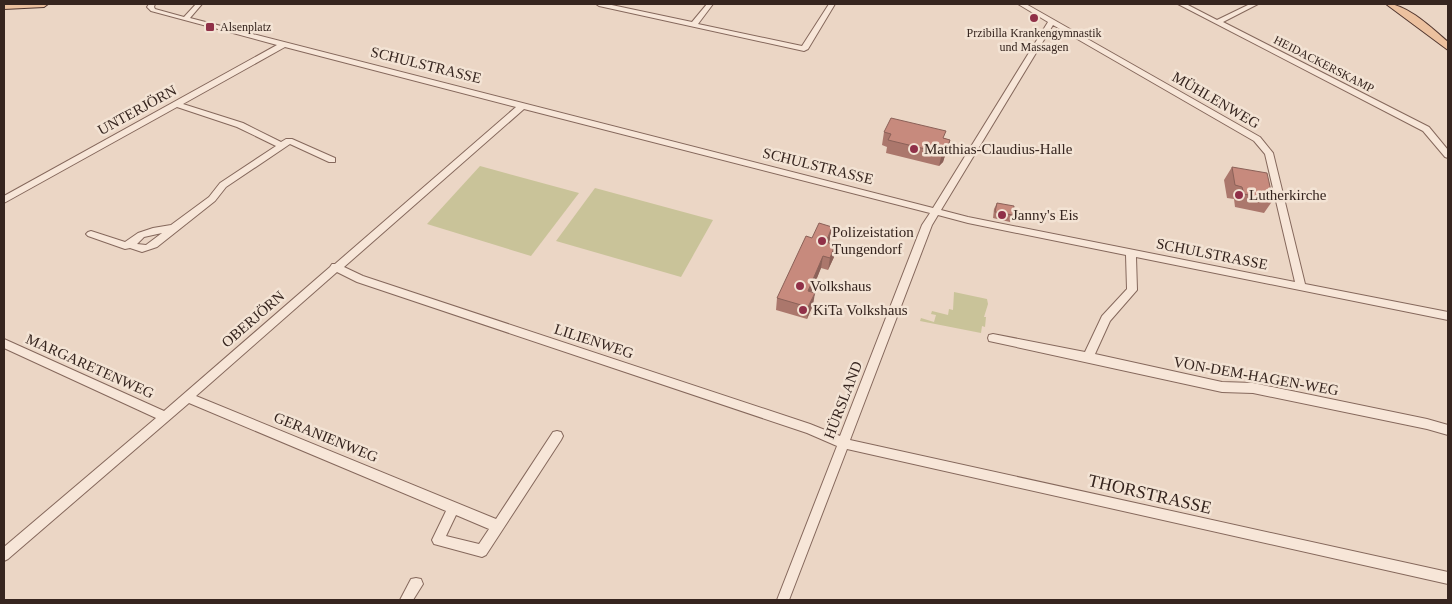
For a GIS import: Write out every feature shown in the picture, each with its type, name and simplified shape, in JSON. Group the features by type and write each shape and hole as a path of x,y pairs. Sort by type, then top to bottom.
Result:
{"main road":[{"path":"4,6 44,4"},
{"path":"1390,4 1424,26 1448,47"}],"street":[{"path":"152,4 150,7 153,10 186,19 199,4"},
{"path":"599,4 804,49 832,4"},
{"path":"694,24 710,4"},
{"name":"MÜHLENWEG","path":"1021,4 1257,139 1269,154 1301,287"},
{"name":"HEIDACKERSKAMP","path":"1181,4 1426,129 1448,155"},
{"path":"1218,22 1255,4"},
{"name":"SCHULSTRASSE","path":"186,19 935,212 1448,316"},
{"name":"HÜRSLAND","path":"783,600 928,225 1052,22"},
{"name":"UNTERJÖRN","path":"4,200 285,44"},
{"path":"176,104 240,125 280,146"},
{"name":"OBERJÖRN","path":"4,555 522,106"},
{"path":"131,244 135,248 143,249 152,245 212,199 223,185 289,141 332,160"},
{"path":"92,234 125,246 131,244 140,235 173,228"},
{"path":"1088,357 1106,319 1132,290 1131,253"},
{"name":"LILIENWEG","path":"335,267 370,282 810,429 843,443"},
{"name":"VON-DEM-HAGEN-WEG","path":"993,338 1088,357 1222,388 1253,388 1448,430"},
{"name":"MARGARETENWEG","path":"4,344 163,416"},
{"name":"GERANIENWEG","path":"187,396 206,406 497,526"},
{"path":"453,508 438,540 482,551 557,436"},
{"name":"THORSTRASSE","path":"843,443 1448,578"},
{"path":"406,600 416,584"}],"shaded area":[{"path":"480,166 579,193 531,256 427,224"},
{"path":"595,188 713,220 681,277 556,241"},
{"path":"954,292 987,299 988,304 984,317 986,317 985,327 982,326 981,333 920,321 921,318 934,322 936,315 931,314 932,311 948,315 949,309 953,310"}],"building":[{"path":"891,118 946,131 943,138 950,140 947,149 942,153 888,140 891,134 884,132"},
{"path":"1232,167 1267,173 1273,200 1244,194 1242,187 1235,185"},
{"path":"997,203 1014,206 1013,215 995,212"},
{"path":"819,223 832,227 826,242 835,245 830,258 823,256 808,291 815,293 808,307 777,298 806,236 812,238"}],"place":[{"name":"Przibilla Krankengymnastik und Massagen","path":"1034,18"},
{"name":"Alsenplatz","path":"210,27"},
{"name":"Matthias-Claudius-Halle","path":"914,149"},
{"name":"Lutherkirche","path":"1239,195"},
{"name":"Janny's Eis","path":"1002,215"},
{"name":"Polizeistation Tungendorf","path":"822,241"},
{"name":"Volkshaus","path":"800,286"},
{"name":"KiTa Volkshaus","path":"803,310"}]}
